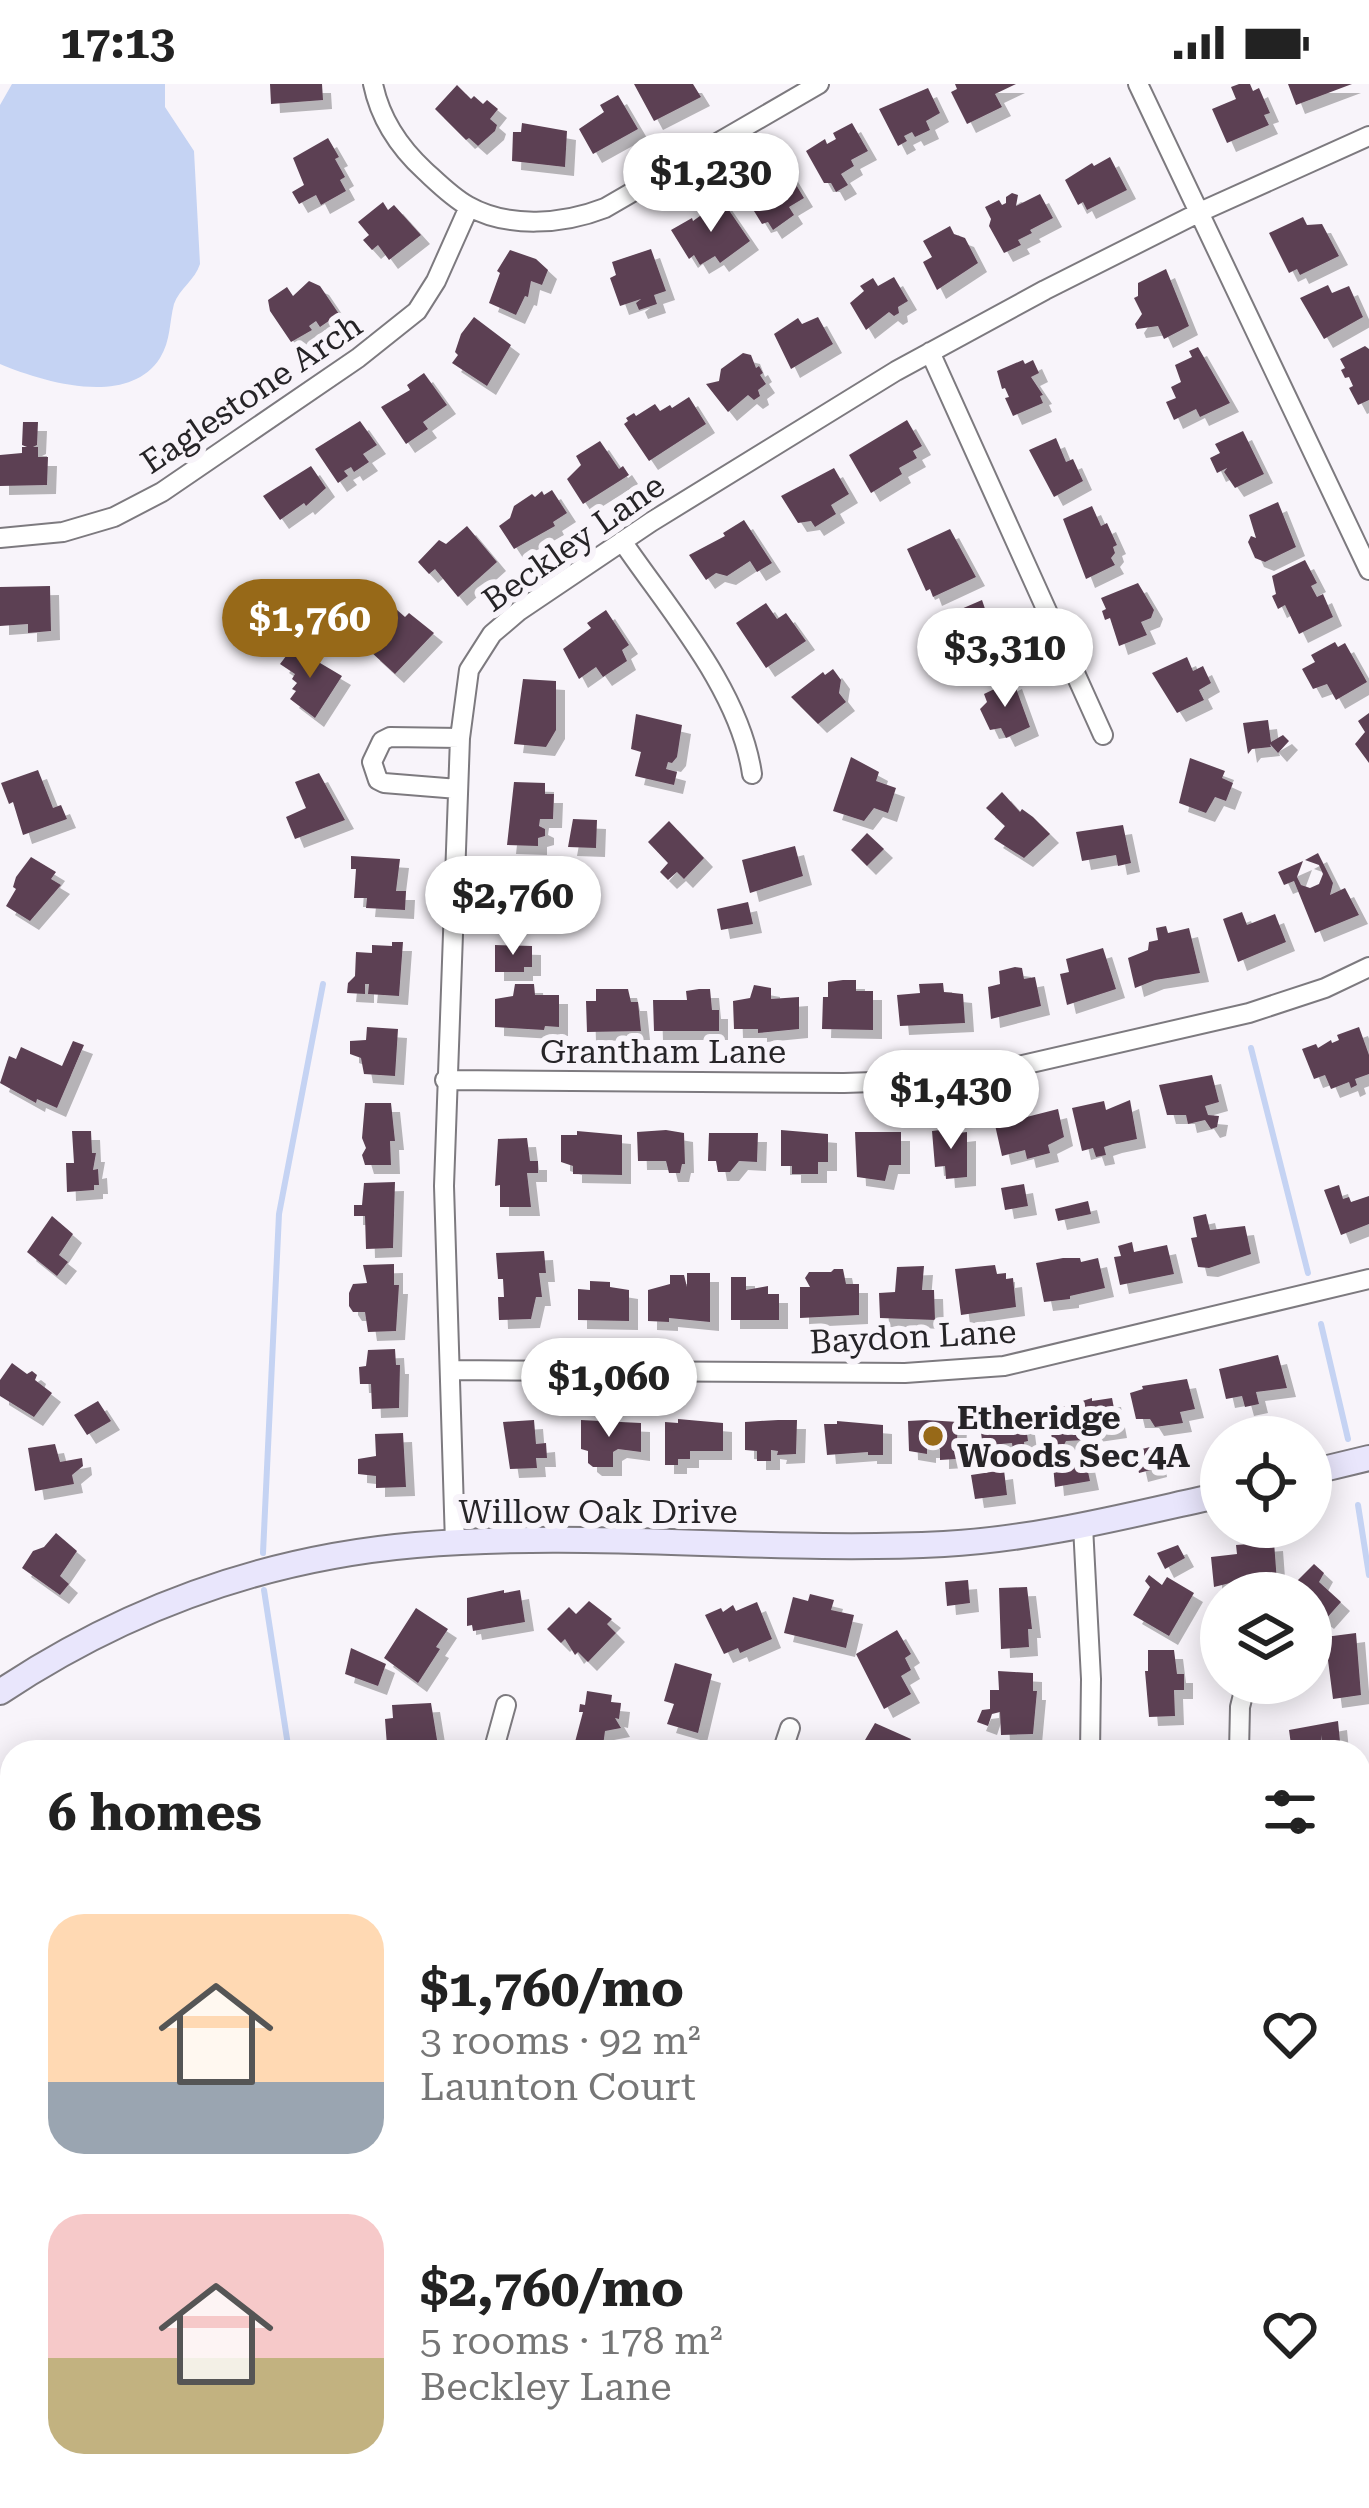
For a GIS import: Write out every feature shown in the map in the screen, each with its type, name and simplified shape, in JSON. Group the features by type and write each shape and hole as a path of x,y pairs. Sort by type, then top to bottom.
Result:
{"street":[{"path":"373,84 395,137 414,161 470,207 523,221 588,215 636,193 819,84"},
{"path":"1138,84 1369,570"},
{"name":"Beckley Lane","path":"455,1543 443,1186 445,1080 460,737 469,670 492,634 519,611 741,464 930,352 1200,212 1369,136"},
{"name":"Eaglestone Arch","path":"0,538 63,532 114,517 162,492 358,358 418,311 470,207"},
{"path":"930,352 1103,735"},
{"path":"622,541 729,703 744,733 752,774"},
{"path":"458,789 384,783 372,761 382,741 390,737 460,737"},
{"name":"Grantham Lane","path":"445,1080 884,1083 962,1078 1249,1012 1325,988 1369,967"},
{"name":"Baydon Lane","path":"450,1370 950,1372 1073,1353 1369,1279"},
{"path":"1332,1467 1369,1458"},
{"name":"Willow Oak Drive","path":"0,1693 62,1653 132,1617 209,1587 326,1557 455,1543 942,1544 1083,1526 1200,1500"},
{"path":"1083,1526 1090,1740"},
{"path":"1239,1740 1241,1704"},
{"path":"496,1740 506,1706"},
{"path":"786,1740 790,1728"}],"water":[{"path":"12,84 165,84 165,107 194,151 200,264 174,304 160,358 128,383 107,387 61,383 0,364 0,105"}],"building":[{"path":"270,84 322,84 323,100 271,104"},
{"path":"634,84 693,84 701,97 654,121"},
{"path":"955,84 1016,84 995,94 1002,107 967,124 951,92 957,89"},
{"path":"1250,84 1253,91 1259,88 1270,113 1264,115 1269,125 1227,143 1212,109 1236,99 1231,87"},
{"path":"1288,84 1352,84 1296,105"},
{"path":"457,85 471,99 474,96 483,104 487,100 498,109 490,119 497,125 495,131 478,146 435,109"},
{"path":"928,88 940,113 926,121 930,130 904,136 907,141 898,146 879,109"},
{"path":"618,95 638,129 593,154 579,129 604,112 600,105"},
{"path":"522,123 567,131 565,167 512,161 513,132 521,132"},
{"path":"852,123 868,151 851,160 854,166 841,174 848,185 836,192 831,183 824,183 806,151 825,139 827,144 836,139 833,133"},
{"path":"328,138 339,157 335,159 345,177 340,180 346,191 321,205 316,195 299,204 292,192 304,185 293,158"},
{"path":"1110,157 1127,190 1087,210 1083,202 1078,205 1065,180"},
{"path":"783,163 804,198 789,207 794,215 773,230 768,222 762,224 746,198 756,192 757,182 766,173"},
{"path":"1012,193 1018,195 1016,206 1040,194 1053,218 1030,230 1018,240 1021,245 1004,253 985,207 999,200 1006,203"},
{"path":"722,200 750,241 720,263 715,256 700,265 694,255 689,259 671,230"},
{"path":"383,202 388,210 394,205 421,235 389,260 378,245 372,250 363,240 369,235 358,222"},
{"path":"1303,217 1307,225 1322,224 1339,256 1300,275 1297,269 1289,273 1269,233"},
{"path":"950,226 954,234 965,238 978,263 937,290 923,262 932,257 923,241"},
{"path":"651,249 666,291 654,295 657,304 639,310 636,303 641,299 620,306 610,278 616,275 612,262"},
{"path":"510,250 536,259 548,270 542,285 531,281 528,297 516,315 489,303 497,271"},
{"path":"1166,269 1189,326 1164,339 1158,326 1137,329 1142,314 1134,298 1138,283"},
{"path":"894,277 908,301 898,307 899,313 889,312 866,330 850,303 864,291 860,286 873,278 878,286"},
{"path":"309,281 320,286 339,314 320,327 316,321 309,326 312,330 291,342 268,300 287,287 293,296"},
{"path":"1328,285 1332,293 1349,286 1363,317 1324,339 1300,298"},
{"path":"474,317 511,345 487,386 452,363 461,334"},
{"path":"818,317 833,344 791,369 774,334 798,318 802,324"},
{"path":"1365,346 1369,349 1369,400 1358,405 1340,359"},
{"path":"1198,347 1230,403 1200,417 1196,409 1174,420 1166,402 1176,398 1171,387 1181,382 1175,365 1192,357 1189,351"},
{"path":"743,353 751,355 766,384 758,390 760,396 754,400 748,395 728,412 706,384 719,381 721,369"},
{"path":"1023,360 1025,364 1033,360 1039,373 1031,377 1043,403 1013,416 997,371"},
{"path":"424,373 447,405 423,422 428,429 406,444 381,407 410,390 407,385"},
{"path":"689,397 706,424 649,461 624,424 626,418 655,404 660,411 672,408"},
{"path":"907,420 922,446 913,451 917,458 899,468 902,474 871,493 849,455"},
{"path":"360,421 377,445 363,454 369,462 354,472 351,467 344,471 348,476 338,483 315,449"},
{"path":"23,422 38,422 33,447 38,447 38,457 48,457 47,485 0,486 0,455 22,453 22,447 27,447 22,445"},
{"path":"1243,431 1264,474 1235,488 1224,472 1227,468 1217,473 1210,458 1220,453 1215,444"},
{"path":"1056,438 1066,462 1073,459 1083,481 1054,497 1029,450"},
{"path":"600,441 619,469 623,466 629,475 583,504 567,479 581,465 576,456"},
{"path":"311,466 326,488 280,520 263,496"},
{"path":"834,468 849,494 831,505 836,514 815,527 811,521 798,523 781,496"},
{"path":"552,490 567,513 553,522 555,526 514,549 499,526 510,518 514,506 532,494"},
{"path":"1278,502 1296,547 1265,562 1255,558 1248,542 1251,536 1256,538 1249,515"},
{"path":"1092,506 1117,545 1111,558 1115,565 1086,579 1063,519"},
{"path":"744,520 772,563 757,572 750,561 727,576 716,573 706,580 689,555"},
{"path":"467,526 497,562 458,597 435,569 429,574 418,562 439,540 446,544"},
{"path":"950,529 976,577 933,597 907,549"},
{"path":"1305,560 1317,583 1311,586 1317,597 1323,594 1333,617 1299,634 1285,605 1278,609 1272,576"},
{"path":"1138,583 1154,610 1151,618 1141,622 1147,635 1119,646 1110,618 1105,620 1101,598"},
{"path":"50,586 51,631 28,633 28,624 0,626 0,587"},
{"path":"982,600 995,638 1007,656 978,667 965,653 960,655 938,619"},
{"path":"766,603 777,619 786,613 806,641 766,668 736,623"},
{"path":"396,609 434,633 395,674 371,652 393,630 384,621"},
{"path":"606,610 629,645 622,650 627,661 603,677 596,667 579,679 563,649"},
{"path":"1335,642 1338,647 1345,643 1367,682 1336,700 1327,684 1313,689 1302,669 1315,662 1311,655"},
{"path":"293,647 342,676 315,718 290,699 296,691 292,689 297,683 292,679 295,674 280,664"},
{"path":"1187,657 1193,671 1203,666 1211,683 1199,690 1204,700 1177,713 1152,673"},
{"path":"833,669 846,702 818,724 791,697"},
{"path":"523,679 556,681 556,730 546,747 514,744"},
{"path":"1013,680 1030,727 1006,738 1001,728 990,730 980,709 987,702 984,694"},
{"path":"1369,713 1369,763 1355,744 1365,732 1358,721"},
{"path":"636,714 682,725 677,757 666,769 677,772 674,785 635,776 641,752 631,749"},
{"path":"1268,720 1271,742 1283,735 1289,741 1278,753 1270,744 1248,754 1243,723"},
{"path":"851,757 879,772 876,781 896,788 888,813 874,808 864,821 833,811"},
{"path":"1190,758 1225,771 1222,778 1233,783 1226,801 1215,797 1206,813 1179,803"},
{"path":"38,770 53,808 61,805 67,819 23,835 13,802 9,804 1,783"},
{"path":"319,773 345,820 295,839 286,817 306,808 295,782"},
{"path":"514,782 545,783 545,794 554,794 553,819 540,819 545,836 538,838 538,846 507,845"},
{"path":"1002,792 1050,834 1024,858 994,839 1005,826 986,808"},
{"path":"573,819 597,820 596,848 568,847"},
{"path":"669,821 704,858 684,879 677,872 668,880 660,872 668,863 648,842"},
{"path":"1123,825 1131,863 1118,866 1116,855 1082,861 1076,832"},
{"path":"867,833 884,849 867,866 851,850"},
{"path":"795,846 803,876 750,893 742,860"},
{"path":"1318,853 1333,883 1330,895 1345,888 1359,915 1315,933 1294,881 1284,885 1278,872 1303,861 1297,877 1301,885 1319,884 1323,874 1319,865 1305,860"},
{"path":"351,856 400,859 396,891 406,891 405,910 366,908 367,898 354,898 356,869 351,869"},
{"path":"31,857 56,872 51,879 61,885 30,921 6,906 16,889 16,877"},
{"path":"511,866 543,866 542,876 550,876 549,890 542,890 539,919 509,917 504,872 511,873"},
{"path":"748,902 753,924 721,930 717,909"},
{"path":"1242,912 1247,925 1275,914 1286,942 1238,962 1223,919"},
{"path":"1166,926 1168,933 1189,928 1200,973 1135,988 1128,958 1148,950 1149,942 1158,940 1156,928"},
{"path":"392,942 403,942 399,996 368,994 369,984 365,984 365,994 347,993 355,976 356,952 372,953 372,945 392,946"},
{"path":"495,945 532,946 532,967 524,967 524,972 495,972"},
{"path":"1103,948 1116,989 1067,1005 1060,974 1069,972 1066,959"},
{"path":"1022,968 1024,979 1035,977 1041,1006 991,1019 988,987 1000,984 999,971"},
{"path":"856,980 856,991 873,991 873,1030 822,1029 828,982"},
{"path":"943,983 944,992 963,994 965,1023 900,1026 897,995 920,993 919,984"},
{"path":"515,984 534,984 535,995 559,995 559,1027 495,1027 495,999 513,996"},
{"path":"754,985 771,988 771,999 799,997 799,1029 758,1033 758,1029 734,1029 733,1001 750,998"},
{"path":"596,989 628,989 631,1002 638,1002 641,1031 587,1032 586,1001 596,1001"},
{"path":"710,989 712,1010 719,1010 719,1031 654,1031 653,1000 687,1000 686,991"},
{"path":"367,1027 398,1029 395,1076 364,1074 361,1058 350,1054 350,1041 366,1040"},
{"path":"1359,1027 1369,1055 1369,1074 1355,1079 1357,1085 1351,1088 1349,1082 1331,1089 1325,1075 1314,1079 1302,1049 1332,1043 1339,1040 1337,1035"},
{"path":"73,1041 84,1045 57,1108 37,1099 36,1103 0,1083 9,1056 16,1059 21,1047 62,1066"},
{"path":"1212,1075 1219,1102 1205,1106 1208,1115 1219,1116 1217,1127 1211,1129 1205,1120 1188,1124 1186,1115 1167,1115 1159,1085"},
{"path":"1130,1100 1137,1139 1104,1147 1106,1155 1096,1157 1093,1148 1082,1151 1072,1108 1104,1101 1106,1110"},
{"path":"365,1103 391,1103 395,1141 390,1141 391,1165 365,1165"},
{"path":"1058,1109 1064,1137 1048,1145 1050,1153 1027,1159 1025,1150 1002,1156 995,1125"},
{"path":"957,1128 958,1133 967,1132 967,1177 946,1179 945,1166 935,1167 932,1131"},
{"path":"781,1130 828,1134 828,1162 818,1162 818,1174 792,1174 792,1166 781,1166"},
{"path":"72,1131 91,1131 92,1153 96,1153 93,1170 98,1169 99,1185 94,1190 67,1192 66,1163 74,1163"},
{"path":"577,1131 622,1135 622,1175 573,1174 573,1166 561,1162 561,1135 577,1135"},
{"path":"637,1132 684,1133 685,1164 680,1173 669,1173 666,1161 638,1161"},
{"path":"855,1132 901,1132 901,1165 889,1165 885,1181 857,1177"},
{"path":"709,1133 758,1133 757,1162 739,1161 730,1172 718,1172 716,1161 708,1161"},
{"path":"527,1138 530,1161 538,1161 538,1173 527,1173 531,1207 500,1207 500,1185 495,1186 498,1139"},
{"path":"395,1182 393,1248 366,1249 365,1216 354,1216 354,1205 362,1205 364,1183"},
{"path":"1024,1184 1028,1206 1005,1210 1001,1188"},
{"path":"1339,1185 1343,1199 1349,1197 1351,1202 1369,1196 1369,1224 1341,1235 1324,1190"},
{"path":"1088,1201 1091,1214 1058,1221 1055,1209"},
{"path":"1206,1214 1210,1230 1245,1226 1251,1254 1198,1267 1191,1238 1197,1237 1193,1217"},
{"path":"52,1216 73,1234 59,1255 68,1262 57,1276 27,1252"},
{"path":"1132,1242 1134,1252 1167,1245 1174,1274 1120,1285 1114,1257 1121,1256 1118,1246"},
{"path":"544,1251 546,1273 539,1273 542,1297 536,1297 531,1319 499,1320 498,1297 504,1297 496,1253"},
{"path":"1080,1258 1081,1262 1098,1258 1105,1288 1044,1302 1036,1263"},
{"path":"394,1264 394,1285 399,1285 396,1331 368,1332 365,1312 353,1312 349,1293 353,1284 367,1283 363,1265"},
{"path":"995,1265 997,1274 1013,1278 1016,1307 961,1315 955,1269"},
{"path":"924,1266 922,1290 934,1290 935,1320 880,1318 879,1293 895,1292 897,1267"},
{"path":"843,1269 846,1284 859,1284 859,1315 800,1318 800,1287 810,1287 805,1278 809,1272"},
{"path":"687,1273 710,1273 710,1322 648,1321 648,1290 670,1284 670,1275 684,1275 687,1287"},
{"path":"731,1277 746,1277 746,1290 768,1286 768,1294 779,1294 779,1320 731,1320"},
{"path":"590,1281 629,1290 629,1321 578,1320 578,1289 590,1290"},
{"path":"395,1349 396,1365 400,1365 399,1408 372,1409 371,1384 360,1384 359,1367 366,1366 368,1350"},
{"path":"1278,1355 1287,1388 1256,1392 1259,1404 1245,1407 1242,1396 1226,1399 1219,1369"},
{"path":"12,1363 27,1374 32,1371 35,1380 52,1393 34,1417 0,1396 0,1380"},
{"path":"1187,1379 1195,1409 1180,1412 1183,1423 1155,1427 1150,1419 1136,1419 1130,1393 1142,1386"},
{"path":"1092,1398 1112,1398 1118,1429 1053,1444 1047,1412"},
{"path":"98,1401 111,1421 87,1435 74,1415"},
{"path":"1024,1411 1025,1449 1013,1451 1012,1443 1001,1444 1002,1449 983,1448 979,1417"},
{"path":"678,1419 723,1423 723,1451 690,1451 690,1459 665,1465 665,1422 678,1423"},
{"path":"534,1420 536,1444 546,1443 547,1458 536,1458 537,1468 510,1469 503,1422"},
{"path":"581,1420 641,1423 641,1452 618,1449 613,1452 613,1467 593,1467 588,1451 581,1449"},
{"path":"797,1420 796,1454 777,1455 778,1451 771,1450 771,1461 757,1461 757,1451 745,1450 745,1422"},
{"name":"Etheridge Woods Sec 4A","path":"908,1421 958,1422 956,1459 940,1460 940,1449 927,1449 927,1454 909,1451"},
{"path":"824,1424 883,1425 883,1455 827,1455"},
{"path":"403,1433 406,1487 376,1488 376,1476 358,1474 358,1459 376,1456 375,1434"},
{"path":"55,1444 60,1462 82,1458 83,1466 72,1475 74,1484 35,1491 28,1448"},
{"path":"1154,1446 1158,1468 1139,1473 1134,1451"},
{"path":"1085,1458 1090,1481 1055,1487 1053,1465"},
{"path":"1004,1470 1007,1495 975,1499 971,1475"},
{"path":"56,1533 77,1551 60,1576 69,1584 60,1595 22,1568 33,1551 44,1547"},
{"path":"1178,1545 1185,1558 1165,1569 1157,1553"},
{"path":"1236,1548 1274,1548 1276,1572 1212,1572 1211,1557 1237,1554"},
{"path":"1149,1575 1162,1585 1167,1577 1194,1593 1169,1636 1133,1615 1150,1587 1145,1581"},
{"path":"968,1580 970,1603 947,1606 945,1582"},
{"path":"1027,1587 1029,1647 1001,1649 999,1588"},
{"path":"520,1590 525,1622 473,1631 472,1625 467,1626 467,1598"},
{"path":"810,1594 834,1600 831,1610 854,1615 846,1648 784,1633 793,1597 808,1601"},
{"path":"589,1601 612,1619 607,1624 616,1633 588,1662 547,1629 569,1607 576,1614"},
{"path":"757,1602 772,1639 740,1653 738,1648 724,1654 705,1615 733,1605 736,1611"},
{"path":"416,1608 448,1629 418,1683 384,1658"},
{"path":"897,1630 911,1654 905,1658 911,1670 901,1676 911,1694 884,1709 856,1654"},
{"path":"1356,1633 1361,1695 1333,1699 1332,1636"},
{"path":"351,1648 386,1664 378,1686 345,1674"},
{"path":"1148,1650 1174,1650 1177,1674 1184,1674 1184,1690 1174,1690 1175,1716 1149,1717"},
{"path":"675,1663 712,1674 698,1733 667,1724 674,1704 664,1701"},
{"path":"998,1671 1033,1673 1033,1691 1037,1691 1033,1734 1001,1735 1000,1712 992,1714 988,1726 977,1722 982,1710 990,1709 990,1690 999,1690"},
{"path":"587,1691 612,1695 611,1702 621,1703 619,1719 615,1718 621,1728 605,1731 604,1740 576,1740 583,1712 579,1712 580,1704 585,1705"},
{"path":"431,1703 437,1740 387,1740 385,1719 393,1718 392,1705"},
{"path":"1338,1721 1340,1740 1322,1740 1321,1735 1321,1740 1290,1740 1289,1730"},
{"path":"875,1723 911,1739 911,1740 865,1740"}],"waterway":[{"path":"263,1553 279,1214 323,984"},
{"path":"1251,1048 1308,1273"},
{"path":"1321,1324 1348,1439"},
{"path":"1358,1505 1369,1575"},
{"path":"264,1590 287,1740"}],"place":[{"name":"Etheridge Woods Sec 4A","path":"933,1436"}]}
